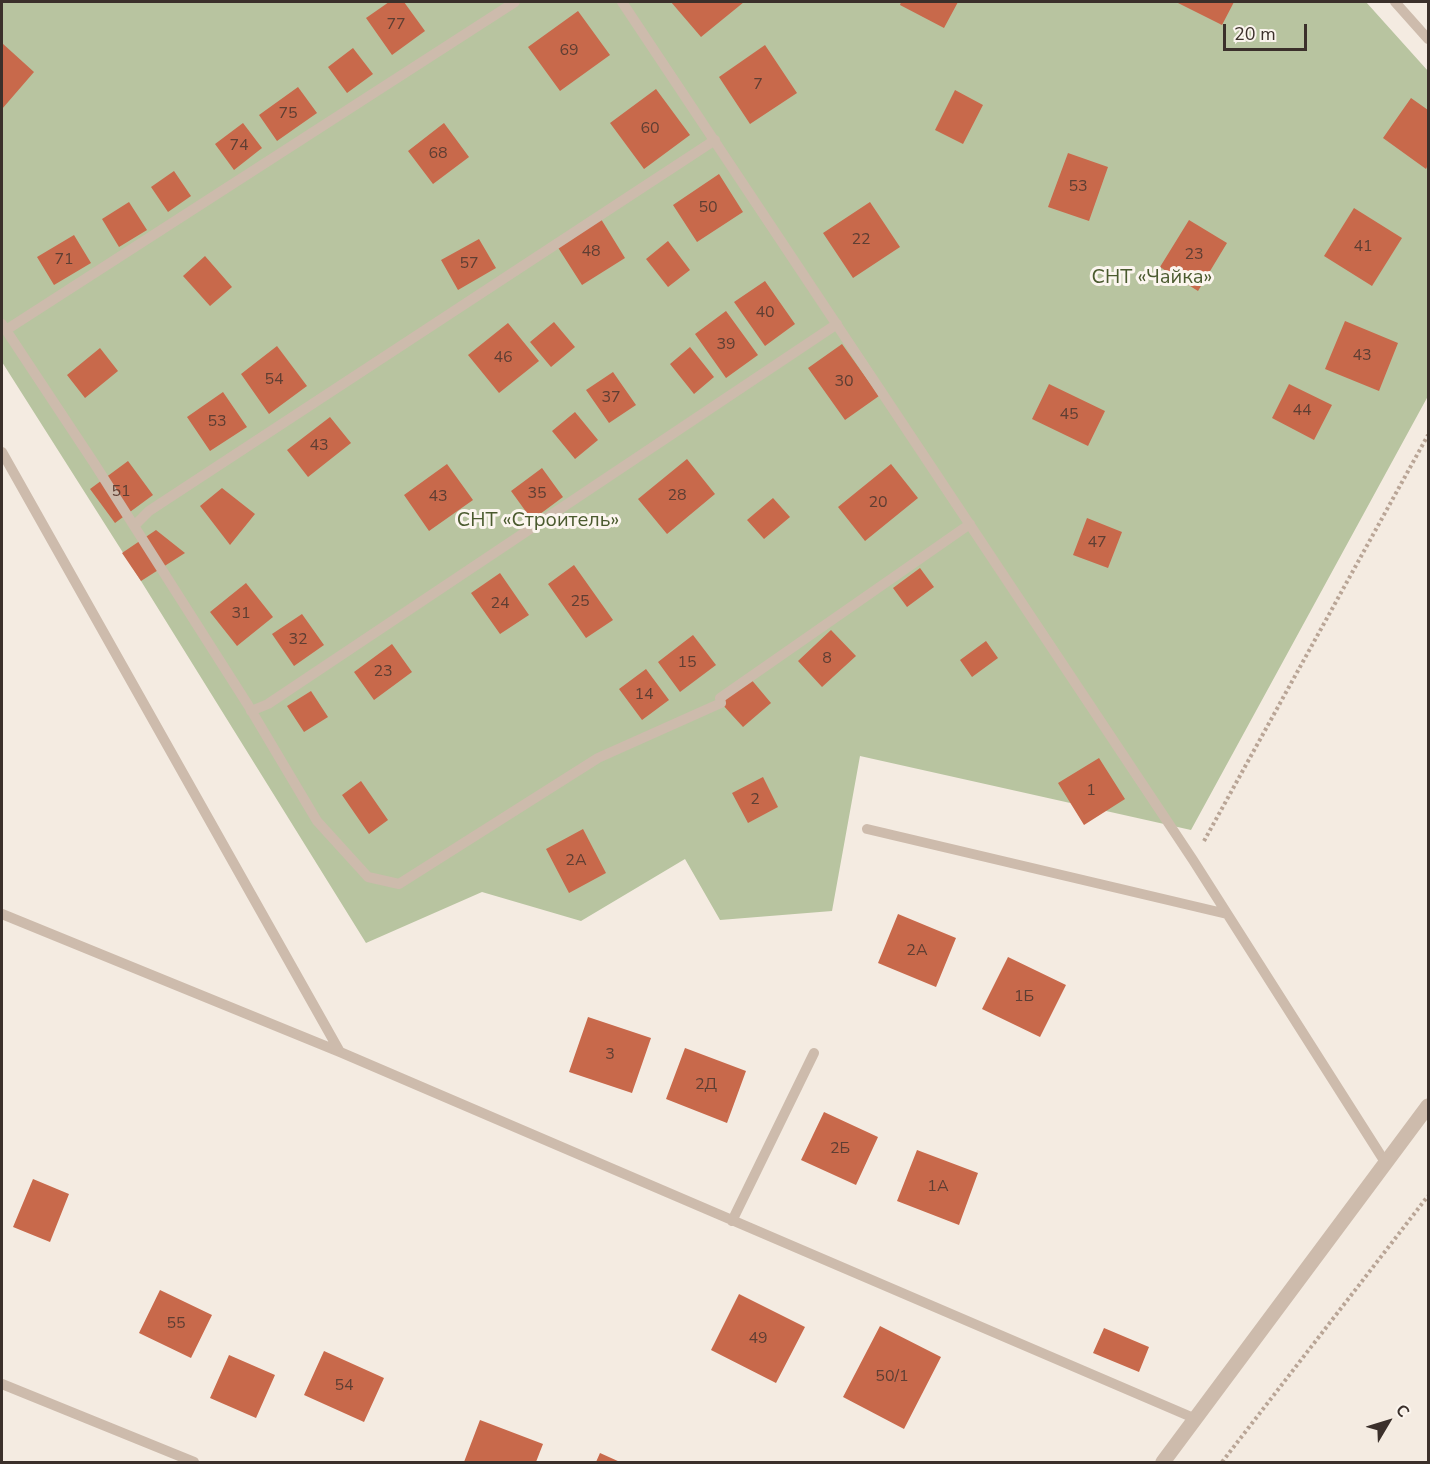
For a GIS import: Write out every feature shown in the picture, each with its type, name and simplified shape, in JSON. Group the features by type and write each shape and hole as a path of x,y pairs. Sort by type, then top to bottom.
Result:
{"street":[{"path":"1163,1462 1428,1106"}],"lane":[{"path":"515,2 4,327 251,711 316,821 368,877 399,884 598,758 721,703 720,698 970,524"},
{"path":"622,2 1193,860 1385,1162"},
{"path":"1395,2 1428,39"},
{"path":"134,526 149,511 715,140"},
{"path":"251,711 268,704 837,324"},
{"path":"2,452 340,1052"},
{"path":"867,829 1227,914"},
{"path":"2,914 340,1052 1196,1419"},
{"path":"732,1221 814,1053"},
{"path":"2,1384 194,1462"}],"path":[{"path":"1193,860 1428,435"},
{"path":"1222,1462 1428,1196"}],"green space":[{"name":"СНТ «Строитель»","path":"2,2 1366,2 1428,71 1428,396 1191,830 860,756 832,911 720,920 685,859 581,921 482,892 366,943 2,362"}],"building":[{"path":"389,2 404,2 425,31 392,55 366,18"},
{"path":"671,2 744,2 701,37"},
{"path":"901,2 958,2 944,28 900,5"},
{"path":"1176,2 1234,2 1222,25"},
{"path":"578,11 610,55 560,91 528,47"},
{"path":"2,43 34,72 2,109"},
{"path":"765,45 797,93 750,124 719,77"},
{"path":"353,48 373,74 347,93 328,67"},
{"path":"298,87 317,113 277,141 259,115"},
{"path":"656,89 690,135 644,169 610,123"},
{"path":"955,90 983,105 963,144 935,130"},
{"path":"1411,98 1428,110 1428,165 1426,169 1383,138"},
{"path":"243,123 262,148 234,170 215,144"},
{"path":"444,123 469,157 433,184 408,151"},
{"path":"1068,153 1108,167 1089,221 1048,207"},
{"path":"174,171 191,196 168,212 151,187"},
{"path":"719,174 743,212 697,242 673,205"},
{"path":"129,202 147,230 119,247 102,219"},
{"path":"870,202 900,247 853,278 823,233"},
{"path":"1354,208 1402,238 1372,286 1324,256"},
{"path":"601,219 625,258 582,285 557,246"},
{"path":"1189,220 1227,243 1198,291 1160,267"},
{"path":"74,235 91,263 54,285 37,257"},
{"path":"479,239 496,268 458,290 441,260"},
{"path":"668,241 690,270 668,287 646,259"},
{"path":"205,256 232,287 210,306 183,276"},
{"path":"765,281 795,324 765,346 734,302"},
{"path":"726,311 758,355 726,378 695,334"},
{"path":"1345,321 1398,343 1379,391 1325,369"},
{"path":"554,322 575,347 551,367 530,342"},
{"path":"508,323 539,361 499,393 468,355"},
{"path":"842,344 879,396 845,420 808,368"},
{"path":"277,346 307,386 269,414 241,374"},
{"path":"690,347 714,377 694,394 670,364"},
{"path":"100,348 118,371 85,398 67,375"},
{"path":"613,372 636,405 609,423 586,390"},
{"path":"1049,384 1105,411 1088,446 1032,419"},
{"path":"1289,384 1332,405 1314,440 1272,418"},
{"path":"223,392 247,427 210,451 187,417"},
{"path":"575,412 598,440 575,459 552,431"},
{"path":"330,417 351,443 308,477 287,450"},
{"path":"687,459 715,494 667,534 638,499"},
{"path":"128,461 153,495 115,523 90,489"},
{"path":"447,464 473,500 429,531 404,495"},
{"path":"891,464 918,498 865,541 838,507"},
{"path":"542,468 563,497 532,520 511,491"},
{"path":"222,488 255,514 230,545 200,506"},
{"path":"773,498 790,517 764,539 747,520"},
{"path":"1087,518 1122,532 1108,568 1073,555"},
{"path":"156,530 185,553 141,581 122,553"},
{"path":"574,565 613,620 586,638 548,584"},
{"path":"920,568 934,587 907,607 893,588"},
{"path":"500,573 529,615 500,634 471,593"},
{"path":"246,583 273,617 237,646 210,612"},
{"path":"302,614 324,645 294,666 272,634"},
{"path":"831,630 856,656 822,687 798,661"},
{"path":"693,635 716,665 680,692 658,662"},
{"path":"986,641 998,658 972,677 960,660"},
{"path":"392,644 412,672 374,700 354,672"},
{"path":"646,669 669,700 642,720 619,689"},
{"path":"750,678 771,703 743,727 721,703"},
{"path":"311,691 328,717 304,732 287,706"},
{"path":"1099,758 1125,799 1084,825 1058,783"},
{"path":"763,777 778,807 748,823 732,793"},
{"path":"361,781 388,820 369,834 342,795"},
{"path":"583,829 606,873 569,893 546,849"},
{"path":"898,914 956,938 936,987 878,963"},
{"path":"1008,957 1066,985 1040,1037 982,1009"},
{"path":"588,1017 651,1038 632,1093 569,1072"},
{"path":"685,1048 746,1071 727,1123 666,1099"},
{"path":"824,1112 878,1137 856,1185 801,1160"},
{"path":"917,1150 978,1173 959,1225 897,1201"},
{"path":"33,1179 69,1194 50,1242 13,1227"},
{"path":"160,1290 212,1315 191,1358 139,1333"},
{"path":"739,1294 805,1327 776,1383 711,1350"},
{"path":"880,1326 941,1357 904,1429 843,1397"},
{"path":"1104,1328 1149,1347 1139,1372 1093,1353"},
{"path":"324,1351 384,1378 364,1422 304,1395"},
{"path":"229,1355 275,1375 256,1418 210,1398"},
{"path":"480,1420 543,1444 536,1462 464,1462"},
{"path":"600,1453 620,1462 596,1462"}],"park label":[{"name":"СНТ «Чайка»","path":"1152,278"}]}
